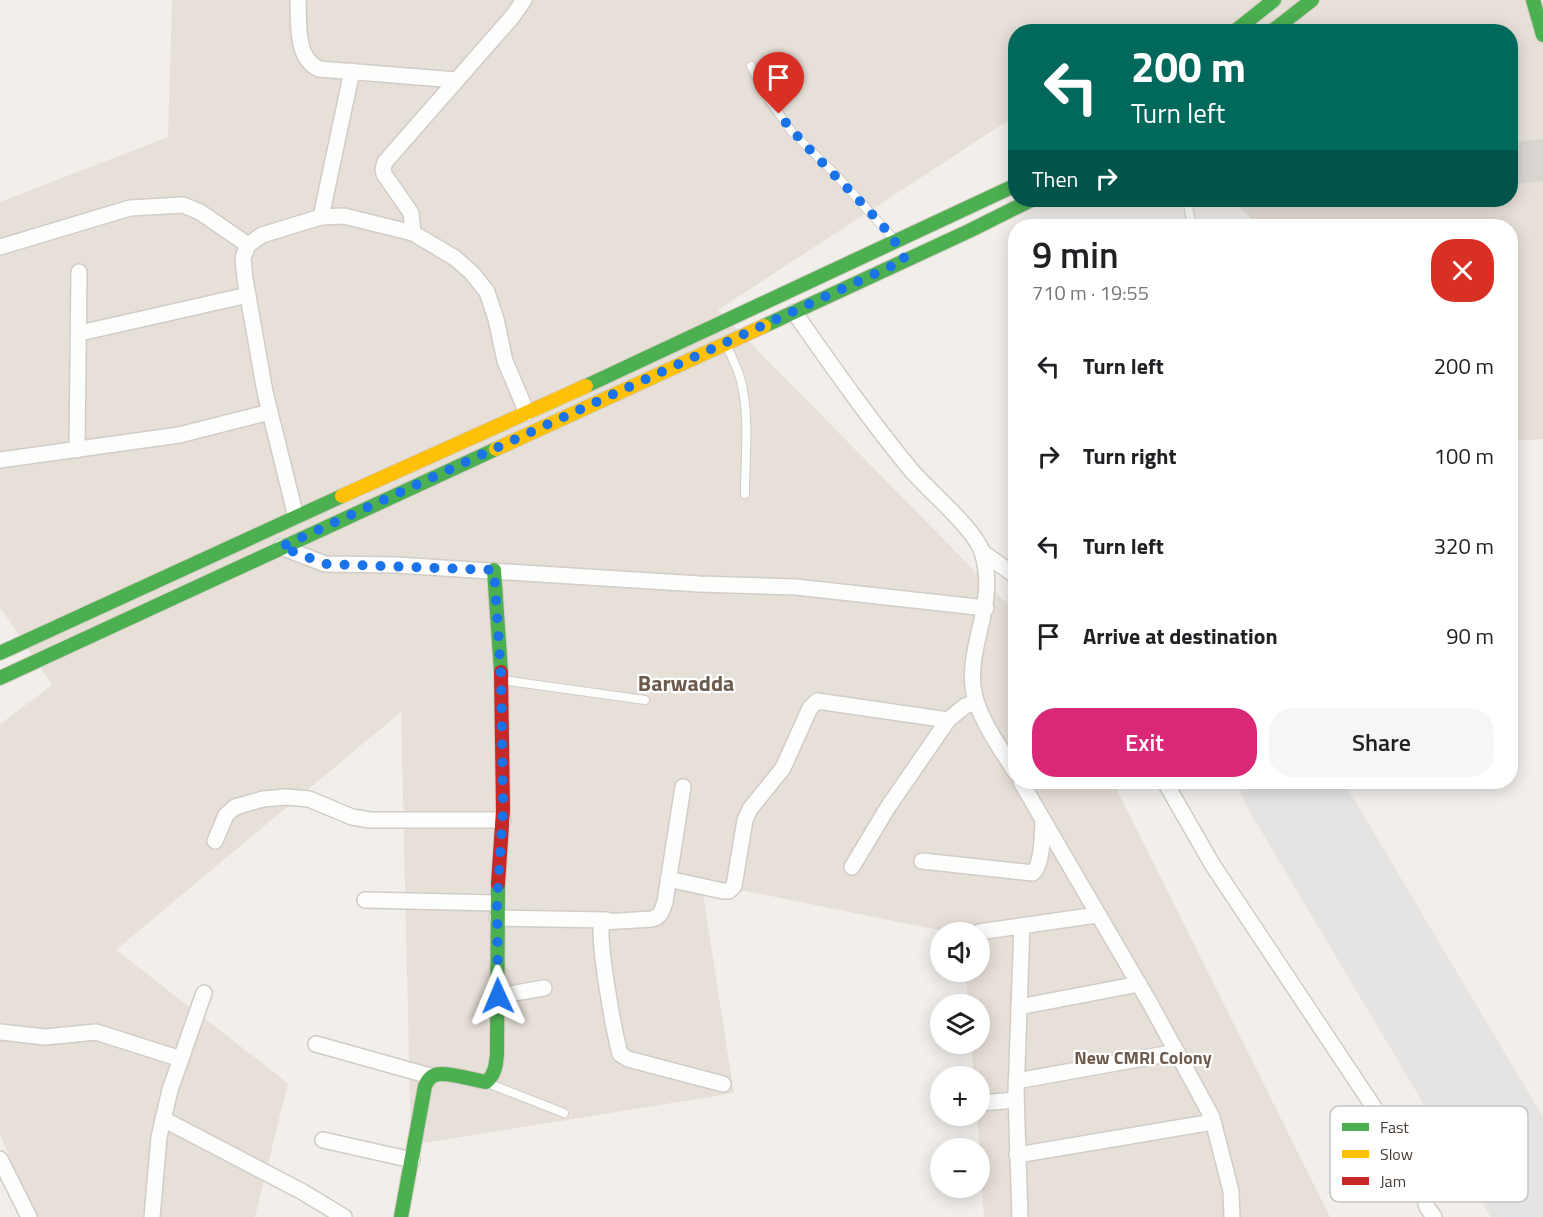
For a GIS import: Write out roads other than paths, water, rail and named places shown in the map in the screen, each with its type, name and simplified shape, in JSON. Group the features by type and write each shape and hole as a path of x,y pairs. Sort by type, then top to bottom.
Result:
{"main road":[{"path":"1244,24 1274,0"},
{"path":"1281,24 1312,0"},
{"path":"1533,0 1543,35"},
{"path":"0,653 528,413 1008,189"},
{"path":"0,678 726,344 1017,207"},
{"path":"400,1217 425,1086 430,1076 441,1074 486,1082 491,1079 496,1063 497,911 503,820 501,680 494,570"}],"street":[{"path":"298,0 299,32 304,55 309,64 319,69 456,80"},
{"path":"412,233 411,213 384,174 385,162 512,17 524,0"},
{"path":"321,217 352,71"},
{"path":"0,247 121,210 183,205 200,212 248,245"},
{"path":"296,517 270,412 243,258 248,245 262,235 321,217 344,216 412,233 455,258 472,273 487,292 496,319 505,361 528,413"},
{"path":"77,450 79,272"},
{"path":"80,333 248,295"},
{"path":"794,312 884,437 979,543 986,571 986,608 974,661 973,687 976,702 1008,759"},
{"path":"0,460 179,435 270,412"},
{"path":"281,547 325,564 494,570 699,584 796,587 986,608"},
{"path":"982,552 1008,570"},
{"path":"668,879 723,891 729,891 734,886 745,820 750,810 783,768 810,708 817,701 948,720"},
{"path":"852,867 888,807 948,720 965,706 976,702"},
{"path":"365,900 607,920 658,917 664,902 683,787"},
{"path":"1025,789 1139,984 1214,1122 1231,1191 1233,1217"},
{"path":"1169,789 1212,864 1373,1106"},
{"path":"215,841 226,815 235,807 263,798 309,799 352,817 370,820 503,820"},
{"path":"922,861 1033,873 1039,862 1043,822"},
{"path":"990,930 1097,915"},
{"path":"607,920 602,922 600,929 620,1054 628,1059 723,1084"},
{"path":"1020,1217 1016,1081 1022,926"},
{"path":"1019,1007 1139,984"},
{"path":"498,996 544,988"},
{"path":"153,1217 159,1137 170,1090 204,993"},
{"path":"0,1032 45,1037 96,1032 181,1059"},
{"path":"316,1044 430,1076"},
{"path":"1016,1081 1177,1052"},
{"path":"990,1102 1016,1100"},
{"path":"164,1119 301,1191 345,1217"},
{"path":"1017,1155 1214,1122"},
{"path":"323,1140 412,1160"},
{"path":"0,1159 28,1217"},
{"path":"1426,1202 1434,1217"}],"lane":[{"path":"751,66 766,97 792,132 835,174 897,242 905,260"},
{"path":"726,344 744,394 746,412 745,494"},
{"path":"501,680 645,700"},
{"path":"486,1082 564,1113"}],"district":[{"name":"Barwadda","path":"686,683"},
{"name":"New CMRI Colony","path":"1143,1057"}]}
